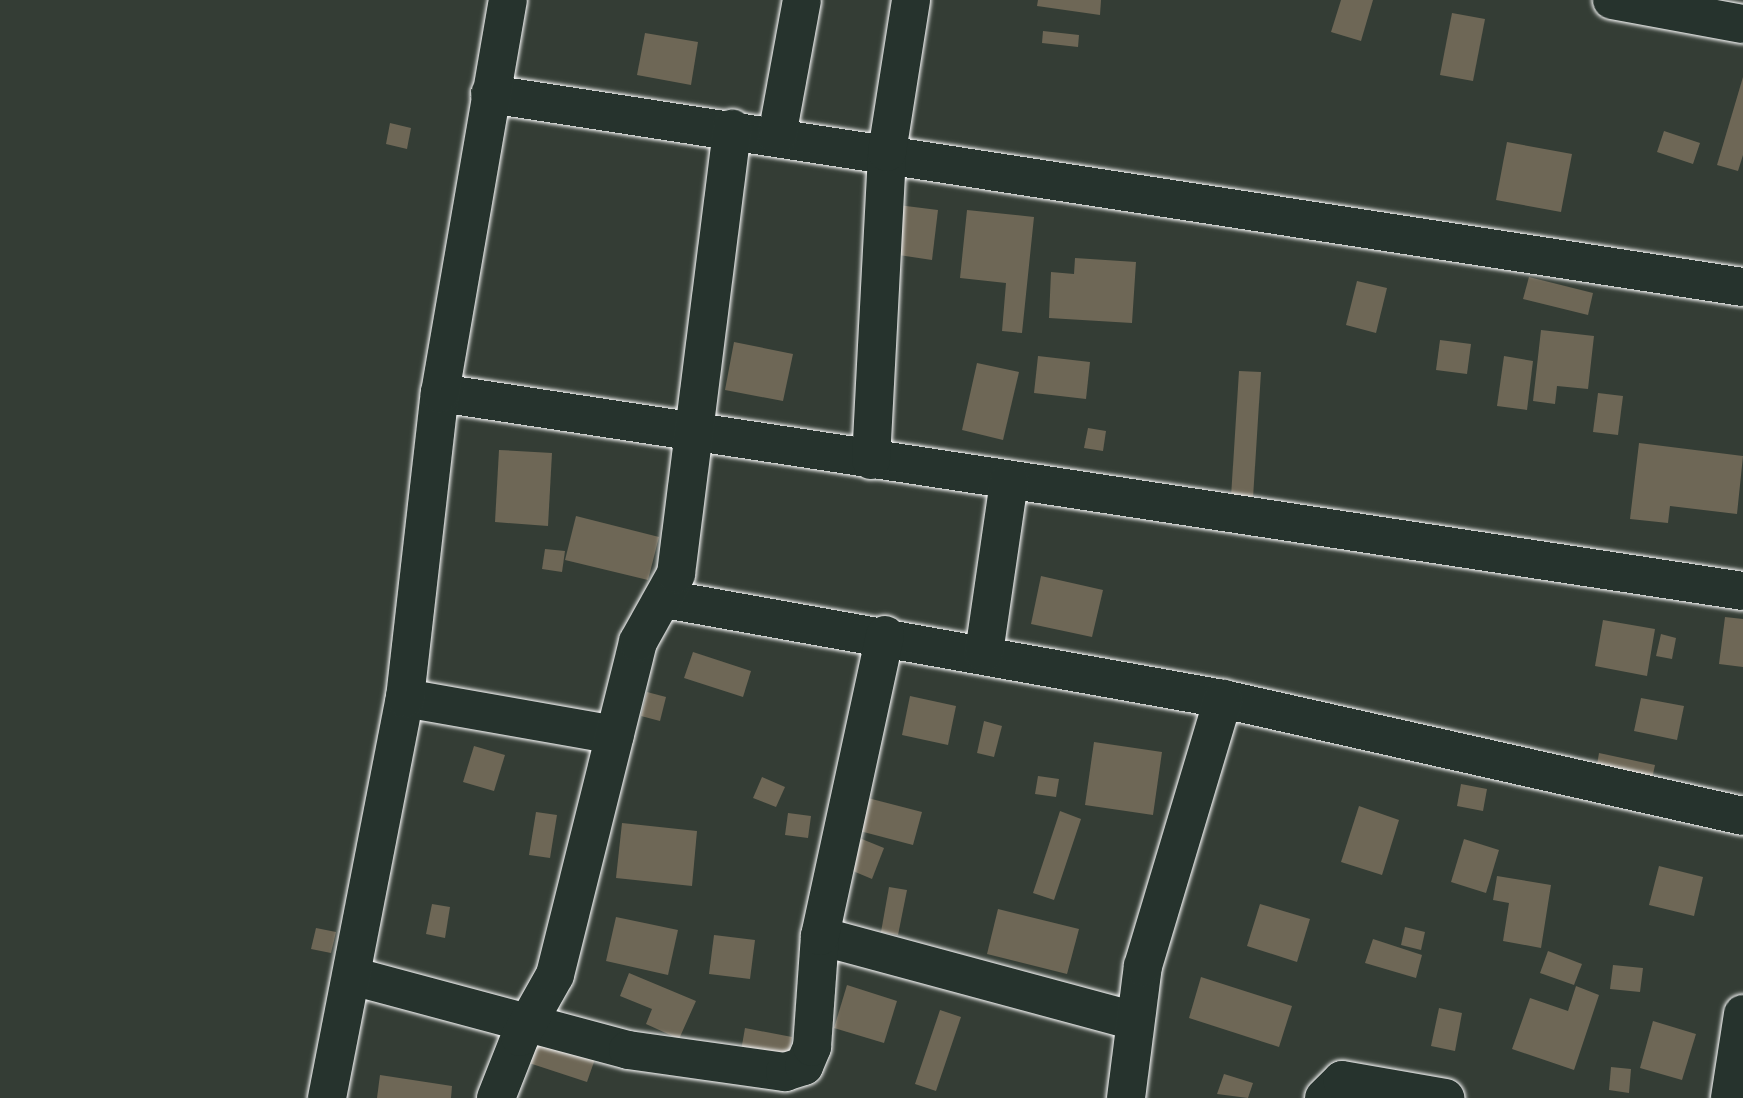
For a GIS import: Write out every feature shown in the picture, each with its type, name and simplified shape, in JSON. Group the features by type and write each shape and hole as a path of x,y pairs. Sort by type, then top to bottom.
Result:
{"street":[{"path":"327,1098 405,698 440,393 508,0"},
{"path":"777,136 802,0"},
{"path":"871,460 887,152 911,0"},
{"path":"1612,0 1743,24"},
{"path":"491,94 887,152 1743,287"},
{"path":"496,1098 503,1073 555,975 638,642 665,599 676,574 732,129"},
{"path":"440,393 694,427 871,460 1743,591"},
{"path":"984,653 1009,481"},
{"path":"665,599 885,635 1223,699 1743,816"},
{"path":"352,976 532,1022 628,1050 785,1072 804,1066 812,1047 820,936 885,635"},
{"path":"405,698 615,735"},
{"path":"1126,1098 1132,1020 1223,699"},
{"path":"820,936 1132,1020"},
{"path":"1730,1098 1743,1014"},
{"path":"1324,1098 1342,1080 1445,1098"}],"building":[{"path":"1038,0 1101,0 1100,15 1037,6"},
{"path":"1341,0 1373,0 1361,41 1331,32"},
{"path":"1452,13 1485,19 1473,81 1440,75"},
{"path":"1043,31 1079,35 1078,47 1042,43"},
{"path":"645,33 698,42 691,85 637,75"},
{"path":"1743,77 1743,155 1738,171 1717,165"},
{"path":"390,123 411,128 407,149 386,144"},
{"path":"1664,131 1700,143 1693,164 1657,152"},
{"path":"1507,142 1572,154 1561,212 1496,200"},
{"path":"898,205 938,210 932,260 892,254"},
{"path":"967,210 1034,217 1022,333 1002,331 1006,283 960,278"},
{"path":"1075,258 1136,262 1132,323 1049,318 1051,272 1074,274"},
{"path":"1529,277 1593,293 1588,315 1523,299"},
{"path":"1357,281 1387,288 1376,333 1346,325"},
{"path":"1541,330 1594,336 1588,389 1557,386 1555,404 1533,401"},
{"path":"1440,340 1471,344 1467,374 1436,370"},
{"path":"734,342 793,354 783,401 725,390"},
{"path":"1038,356 1090,362 1086,399 1034,393"},
{"path":"1504,356 1533,361 1527,410 1497,406"},
{"path":"977,363 1019,372 1003,440 962,430"},
{"path":"1239,371 1261,372 1253,498 1231,497"},
{"path":"1598,393 1623,396 1618,435 1593,432"},
{"path":"1088,428 1106,431 1103,451 1084,448"},
{"path":"1639,443 1743,456 1737,514 1670,506 1668,523 1630,519"},
{"path":"499,450 552,453 548,526 495,522"},
{"path":"576,516 659,537 648,580 565,560"},
{"path":"545,549 565,551 562,572 542,569"},
{"path":"1041,576 1103,590 1092,637 1031,624"},
{"path":"1725,617 1743,619 1743,667 1719,664"},
{"path":"1603,620 1655,629 1647,676 1595,666"},
{"path":"1661,634 1676,638 1672,659 1656,656"},
{"path":"693,652 751,671 743,697 684,678"},
{"path":"647,692 666,697 660,721 641,716"},
{"path":"910,696 956,706 948,745 902,735"},
{"path":"1641,698 1684,706 1677,740 1634,731"},
{"path":"984,721 1002,726 994,757 977,753"},
{"path":"1094,742 1162,752 1153,815 1085,805"},
{"path":"474,746 505,755 494,791 463,782"},
{"path":"1599,753 1655,765 1650,788 1595,777"},
{"path":"1038,776 1059,779 1056,797 1035,794"},
{"path":"762,777 785,787 776,807 753,798"},
{"path":"1461,784 1487,789 1483,811 1457,806"},
{"path":"864,797 922,812 913,845 856,830"},
{"path":"1359,806 1399,820 1382,875 1341,862"},
{"path":"1060,811 1081,819 1054,900 1033,893"},
{"path":"536,812 557,815 550,858 529,855"},
{"path":"788,813 811,816 808,838 785,835"},
{"path":"622,823 697,831 692,886 616,878"},
{"path":"852,835 884,848 872,879 841,866"},
{"path":"1464,839 1499,850 1486,893 1451,882"},
{"path":"1659,866 1703,877 1694,916 1649,905"},
{"path":"1497,876 1551,885 1541,948 1503,941 1509,903 1493,900"},
{"path":"889,887 907,890 898,935 881,932"},
{"path":"432,904 450,907 445,938 426,934"},
{"path":"1260,904 1310,919 1297,962 1247,946"},
{"path":"998,909 1079,929 1067,974 987,954"},
{"path":"616,917 678,930 668,975 606,961"},
{"path":"1405,927 1425,932 1421,950 1401,945"},
{"path":"316,928 336,932 331,953 311,949"},
{"path":"714,935 755,940 750,979 709,974"},
{"path":"1373,939 1422,955 1416,978 1365,963"},
{"path":"1548,951 1582,964 1574,985 1540,973"},
{"path":"1613,965 1643,968 1640,992 1610,989"},
{"path":"629,973 696,1001 679,1039 646,1024 652,1009 620,996"},
{"path":"1201,977 1292,1006 1279,1047 1189,1018"},
{"path":"847,985 897,1001 884,1043 834,1028"},
{"path":"1576,986 1599,995 1574,1070 1512,1049 1530,998 1568,1011"},
{"path":"1439,1008 1462,1013 1455,1051 1431,1046"},
{"path":"940,1010 961,1017 936,1091 915,1084"},
{"path":"1653,1021 1696,1034 1682,1080 1640,1068"},
{"path":"745,1028 792,1037 788,1060 741,1051"},
{"path":"535,1036 596,1056 587,1082 526,1062"},
{"path":"1611,1067 1631,1069 1629,1093 1609,1090"},
{"path":"1224,1074 1253,1083 1248,1098 1217,1094"},
{"path":"380,1075 452,1086 451,1098 377,1098"}]}
